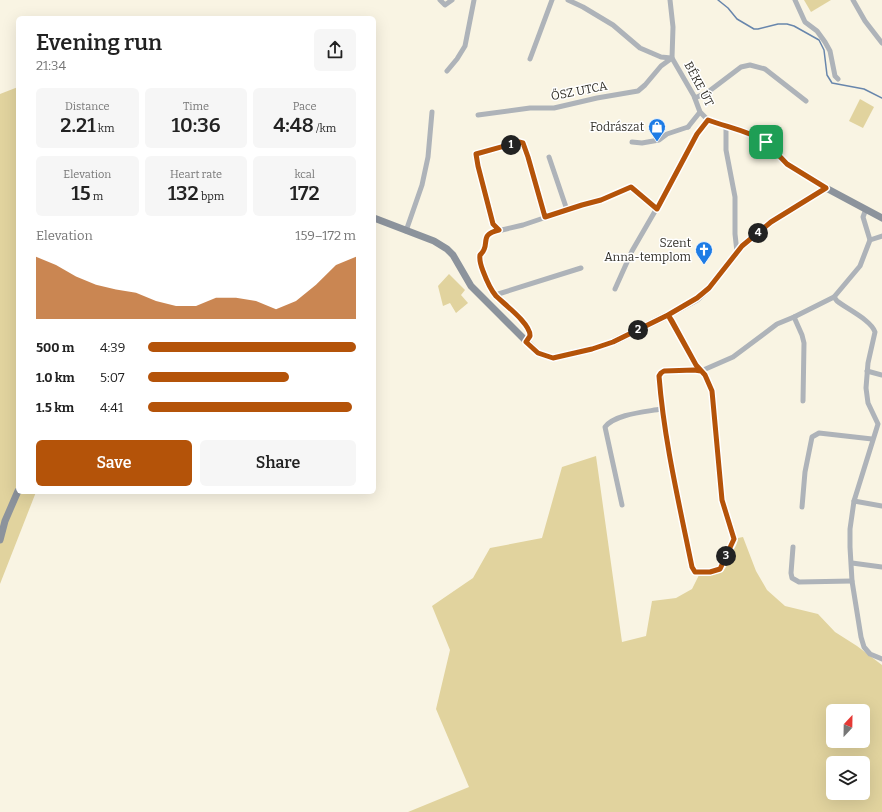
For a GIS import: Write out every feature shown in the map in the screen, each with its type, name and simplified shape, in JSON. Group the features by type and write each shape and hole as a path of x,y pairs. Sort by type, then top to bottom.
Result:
{"main road":[{"path":"376,219 434,241 447,249 453,255 471,286 538,353 549,358 553,358 613,342 668,315 697,298 709,288 737,252 771,222 826,188"},
{"name":"BÉKE ÚT","path":"826,188 882,218"},
{"path":"0,540 5,521 17,494"}],"street":[{"path":"440,0 445,4 452,0"},
{"path":"447,71 465,46 474,0"},
{"path":"530,59 552,0"},
{"path":"568,0 613,25 640,48 661,57 672,58"},
{"name":"BÉKE ÚT","path":"670,0 673,27 672,58 695,98 700,112 708,120 760,138 769,145 787,164 826,188"},
{"path":"795,0 805,22 817,30 830,51 835,76 838,79"},
{"path":"853,0 865,21 882,43"},
{"name":"ŐSZ UTCA","path":"478,115 530,108 554,108 597,98 638,91 661,66 672,58"},
{"path":"695,98 708,92 736,70 748,65 759,66 765,69 806,101"},
{"path":"406,231 422,185 428,157 432,112"},
{"path":"632,142 642,143 659,140 667,134 688,127 700,112"},
{"path":"615,289 632,251 657,209 697,134 708,120"},
{"path":"688,127 697,134"},
{"path":"726,127 726,150 735,197 734,234 737,252"},
{"path":"499,230 493,224 476,154 519,142 523,143 545,217"},
{"path":"550,157 567,210"},
{"path":"526,342 530,336 528,329 511,308 495,295 485,277 479,258 484,252 487,235 489,233 523,225 601,200 631,187 657,209"},
{"path":"668,315 701,371 705,375 712,391 722,500 734,541 720,569 710,572 695,572 692,567 675,488 661,409 659,376 664,371 701,371 733,358 778,324 834,297 860,266 870,240 863,217 866,209"},
{"path":"870,240 882,236"},
{"path":"495,295 580,268"},
{"path":"834,297 837,301 863,318 874,329 875,334 869,359 866,383 868,403 880,424 872,439 854,501 850,529 852,581 861,637 864,647 870,654 882,659"},
{"path":"794,317 804,343 803,401"},
{"path":"867,371 882,375"},
{"path":"622,505 605,427 611,421 624,416 661,409"},
{"path":"802,507 805,472 812,437 819,433 872,439"},
{"path":"854,501 882,506"},
{"path":"793,547 791,573 792,578 795,580 799,582 852,581"},
{"path":"852,563 882,567"}],"shaded area":[{"path":"804,0 831,0 811,12"},
{"path":"16,88 16,494 35,494 0,584 0,94"},
{"path":"860,99 874,107 863,128 849,121"},
{"path":"449,274 465,290 461,295 468,303 456,313 450,303 443,306 438,286"},
{"path":"596,456 622,642 646,636 652,601 676,598 692,589 699,575 715,574 725,569 728,564 729,556 736,545 738,538 743,537 756,571 767,590 785,606 818,614 835,632 882,665 882,812 408,812 469,787 436,709 450,650 432,606 473,578 490,548 542,538 562,467"}],"waterway":[{"path":"718,0 728,8 737,19 754,29 778,24 787,24 794,26 819,40 824,50 827,75 832,83 864,89 882,98"}],"place":[{"name":"Fodrászat","path":"657,142"},
{"name":"Szent Anna-templom","path":"704,265"}],"route":[{"path":"766,142 760,138 708,120 697,134 657,209 631,187 601,200 545,217 523,143 519,142 476,154 493,224 495,228 499,230 487,235 484,252 480,255 479,261 485,277 495,295 511,308 528,329 530,339 526,342 541,355 553,358 592,349 613,342 668,315 696,365 701,371 664,371 659,376 661,409 675,488 692,567 695,572 710,572 720,569 734,539 722,500 712,391 705,375 696,365 672,321 668,315 697,298 709,288 742,246 771,222 826,188 787,164 766,142"}]}
